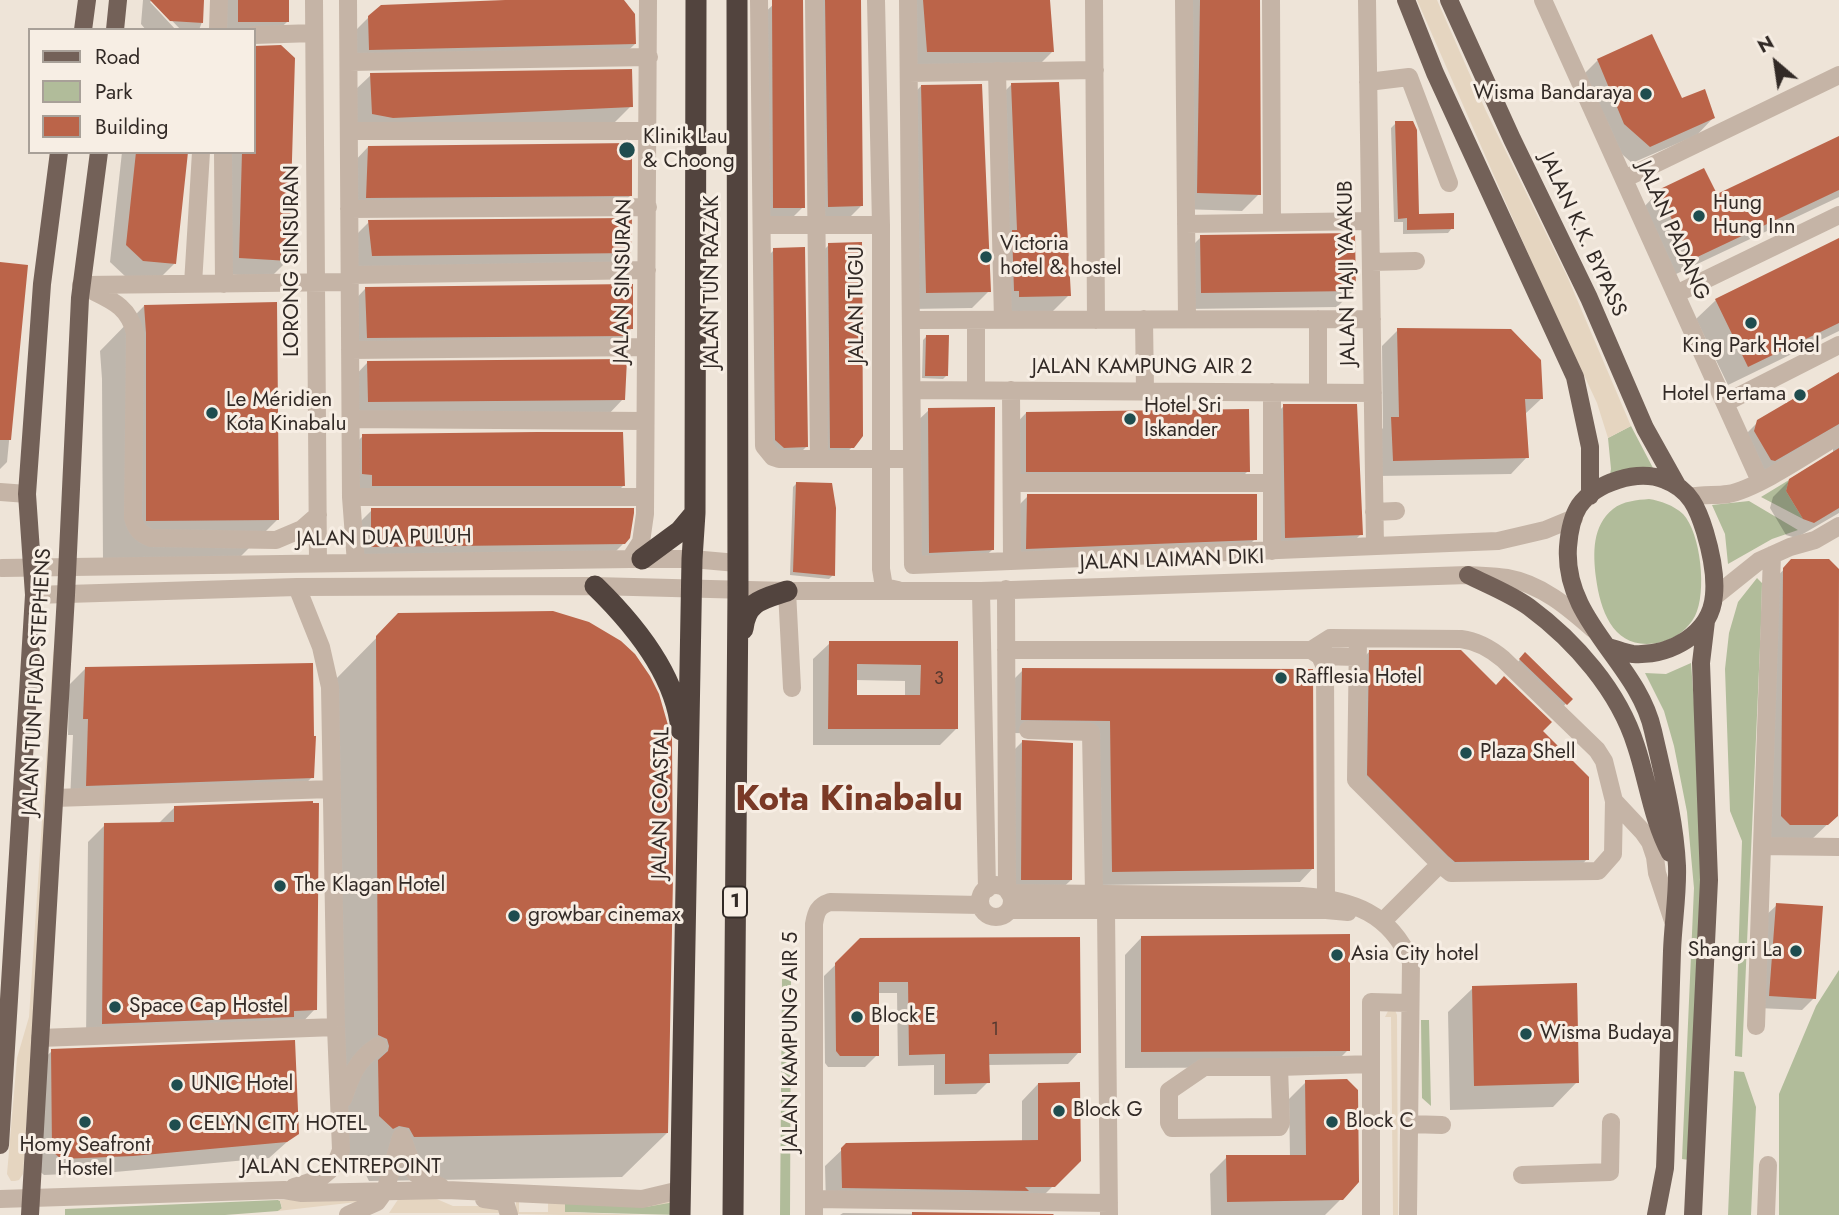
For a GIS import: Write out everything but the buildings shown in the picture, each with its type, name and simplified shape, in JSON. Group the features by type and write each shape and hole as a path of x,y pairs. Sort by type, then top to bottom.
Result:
{"highway":[{"name":"JALAN TUN RAZAK","path":"692,559 695,513 696,0"},
{"path":"697,98 708,0"},
{"name":"JALAN TUN RAZAK","path":"737,0 737,563"},
{"path":"636,559 680,531 695,513"},
{"name":"JALAN COASTAL","path":"680,1215 692,559"},
{"path":"737,563 738,590"},
{"path":"595,586 639,634 670,688 681,724 687,791"},
{"name":"1","path":"733,1215 738,590"},
{"path":"737,684 748,610 763,599 787,591"}],"main road":[{"path":"75,28 78,0"},
{"path":"83,28 87,0"},
{"path":"115,28 118,0"},
{"path":"1406,0 1435,73 1575,377 1590,447 1590,496"},
{"name":"JALAN K.K. BYPASS","path":"1449,0 1589,298 1645,428 1684,492"},
{"name":"JALAN TUN FUAD STEPHENS","path":"0,1145 34,595 27,494 42,284 59,154"},
{"name":"JALAN TUN FUAD STEPHENS","path":"32,567 52,283 67,154"},
{"name":"JALAN TUN FUAD STEPHENS","path":"30,1207 82,285 99,154"},
{"path":"1656,1212 1665,1168 1676,866 1666,792 1644,702 1629,675 1583,615 1574,593 1568,549 1579,507 1590,496 1611,484 1634,477 1657,478 1684,492 1698,509 1709,545 1714,597 1706,621 1701,663 1709,880 1693,1215"},
{"path":"1468,575 1530,607 1594,670 1626,719 1659,833 1676,866"},
{"path":"1608,647 1630,654 1652,654 1673,648 1687,640 1706,621"}],"street":[{"path":"219,0 219,28"},
{"name":"LORONG SINSURAN","path":"314,0 318,563"},
{"path":"348,0 351,497 356,563"},
{"name":"JALAN SINSURAN","path":"636,559 644,532 645,497 648,0"},
{"path":"760,0 764,446 772,457 779,460 912,459 908,0"},
{"path":"814,0 820,459"},
{"name":"JALAN TUGU","path":"876,0 881,225 881,579 884,587 905,592"},
{"path":"1094,0 1096,320"},
{"path":"1184,0 1186,319"},
{"path":"1271,0 1272,222"},
{"name":"JALAN HAJI YAAKUB","path":"1367,0 1375,546"},
{"name":"JALAN PADANG","path":"1543,0 1760,481"},
{"path":"256,35 314,33"},
{"path":"349,62 649,57"},
{"path":"909,73 1094,70"},
{"path":"997,72 1003,320"},
{"path":"1624,179 1839,75"},
{"path":"1368,82 1409,78 1449,183"},
{"path":"349,131 648,131"},
{"path":"193,284 201,154"},
{"path":"223,154 224,284"},
{"path":"349,209 648,207"},
{"path":"1676,293 1839,215"},
{"path":"1186,224 1370,221"},
{"path":"762,225 881,225"},
{"path":"1371,262 1416,261"},
{"path":"82,285 316,283 350,279 647,270"},
{"path":"82,285 124,308 134,326 133,518 135,527 142,535 150,538 276,540 302,529 318,515"},
{"path":"1144,319 1145,391"},
{"path":"1318,319 1318,392"},
{"path":"912,320 1372,319"},
{"path":"976,320 976,390"},
{"path":"1725,403 1839,345"},
{"path":"350,350 646,347"},
{"name":"JALAN KAMPUNG AIR 2","path":"912,390 1373,393"},
{"path":"1011,390 1012,561"},
{"path":"1272,392 1272,551"},
{"path":"350,419 645,421"},
{"path":"1684,492 1729,494 1760,481 1839,435"},
{"name":"JALAN LAIMAN DIKI","path":"912,459 912,565 1498,541 1545,530 1574,518"},
{"path":"1012,483 1272,483"},
{"path":"0,492 27,494"},
{"path":"351,497 645,497"},
{"path":"1374,512 1396,510"},
{"path":"1714,597 1759,561 1815,540 1839,526"},
{"path":"1756,1026 1772,555"},
{"name":"JALAN DUA PULUH","path":"2,568 636,559 692,559 737,563"},
{"path":"136,567 136,593"},
{"name":"JALAN LAIMAN DIKI","path":"738,590 982,591 1468,575 1508,578 1537,588 1563,602 1593,629"},
{"path":"34,595 297,587 595,586 738,590"},
{"path":"284,1190 312,1183 325,1175 338,1159 341,1150 330,687 321,647 297,587"},
{"path":"982,591 984,897 985,913 993,917 1002,916 1008,897 1006,589"},
{"path":"787,591 792,688"},
{"path":"1006,650 1315,653 1358,648 1461,639 1470,640 1493,651 1597,750 1604,761 1614,801 1612,854 1598,871 1451,873 1440,864 1356,780 1358,648"},
{"path":"1315,653 1325,667 1326,898"},
{"path":"1028,730 1091,732 1094,893"},
{"path":"54,798 332,789"},
{"path":"1614,801 1650,842 1673,921"},
{"path":"1762,846 1839,847"},
{"path":"1378,919 1440,864"},
{"path":"984,897 997,886 1008,897 1106,910 1326,910 1378,919"},
{"path":"1008,897 1094,893 1326,898 1343,902 1378,919 1400,940 1411,962 1408,1215"},
{"name":"JALAN KAMPUNG AIR 5","path":"814,1207 814,924 817,911 823,904 831,902 984,897"},
{"path":"814,1207 1109,1209 1106,910"},
{"path":"1371,1215 1371,1002 1409,1003"},
{"path":"40,1038 337,1027"},
{"path":"340,1109 360,1059 378,1046"},
{"path":"1279,1067 1279,1127 1171,1128 1169,1091 1204,1067 1371,1064"},
{"path":"1522,1175 1610,1172 1611,1122"},
{"path":"1409,1124 1442,1125"},
{"path":"348,1215 377,1202 385,1191 401,1137 415,1173 468,1198 505,1202 509,1215"},
{"path":"1766,1215 1768,1165"},
{"name":"JALAN CENTREPOINT","path":"0,1199 30,1207 284,1190 302,1193 447,1190 642,1199 680,1190"}],"green space":[{"path":"1631,426 1653,468 1609,480 1611,469 1608,438"},
{"path":"1789,480 1786,491 1803,519 1761,497"},
{"path":"1649,499 1675,508 1689,523 1698,549 1701,593 1699,606 1689,625 1667,640 1646,644 1633,642 1622,636 1607,617 1598,592 1595,550 1601,523 1613,509 1635,500"},
{"path":"1749,501 1798,530 1772,539 1728,564 1725,534 1712,505"},
{"path":"1757,578 1762,583 1761,624 1742,1057 1735,1056 1742,841 1730,811 1725,669 1729,633 1738,602"},
{"path":"1691,663 1698,757 1701,889 1689,1160 1682,1159 1694,888 1687,812 1674,746 1664,711 1645,673 1666,674"},
{"path":"1839,970 1839,1215 1779,1215 1779,1094 1816,1006"},
{"path":"782,979 791,979 790,1215 780,1215"},
{"path":"1421,1020 1429,1020 1431,1106 1422,1098"},
{"path":"1734,1071 1744,1072 1756,1107 1751,1215 1728,1215"},
{"path":"681,1197 680,1215 564,1212 565,1202"},
{"path":"278,1200 282,1209 278,1211 225,1215 65,1215 65,1209"}],"shaded area":[{"path":"1417,0 1437,0 1486,111 1567,276 1631,426 1608,438 1597,403 1541,283"},
{"path":"60,615 23,1174 19,1180 11,1181 7,1174 17,1058 29,1017 53,655"},
{"path":"1395,1010 1398,1215 1393,1215 1391,1017 1385,1017 1388,1011"},
{"path":"425,1194 453,1206 497,1206 500,1213 389,1213 401,1195"},
{"path":"365,1195 366,1201 278,1211 282,1208 278,1200"},
{"path":"516,1196 681,1197 669,1203 646,1207 565,1203 565,1212 641,1215 516,1214","holes":["519,1199 548,1200 548,1212 519,1212"]}],"place":[{"name":"Wisma Bandaraya","path":"1646,94"},
{"name":"Klinik Lau & Choong","path":"627,150"},
{"name":"Hung Hung Inn","path":"1699,216"},
{"name":"Victoria hotel & hostel","path":"986,257"},
{"name":"King Park Hotel","path":"1751,323"},
{"name":"Hotel Pertama","path":"1800,395"},
{"name":"Le Méridien Kota Kinabalu","path":"212,413"},
{"name":"Hotel Sri Iskander","path":"1130,419"},
{"name":"Rafflesia Hotel","path":"1281,678"},
{"name":"Plaza Shell","path":"1466,753"},
{"name":"The Klagan Hotel","path":"280,886"},
{"name":"growbar cinemax","path":"514,916"},
{"name":"Shangri La","path":"1796,951"},
{"name":"Asia City hotel","path":"1337,955"},
{"name":"Space Cap Hostel","path":"115,1007"},
{"name":"Block E","path":"857,1017"},
{"name":"Wisma Budaya","path":"1526,1034"},
{"name":"UNIC Hotel","path":"177,1085"},
{"name":"Block G","path":"1059,1111"},
{"name":"Homy Seafront Hostel","path":"85,1122"},
{"name":"Block C","path":"1332,1122"},
{"name":"CELYN CITY HOTEL","path":"175,1125"}],"district":[{"name":"Kota Kinabalu","path":"849,802"}]}
